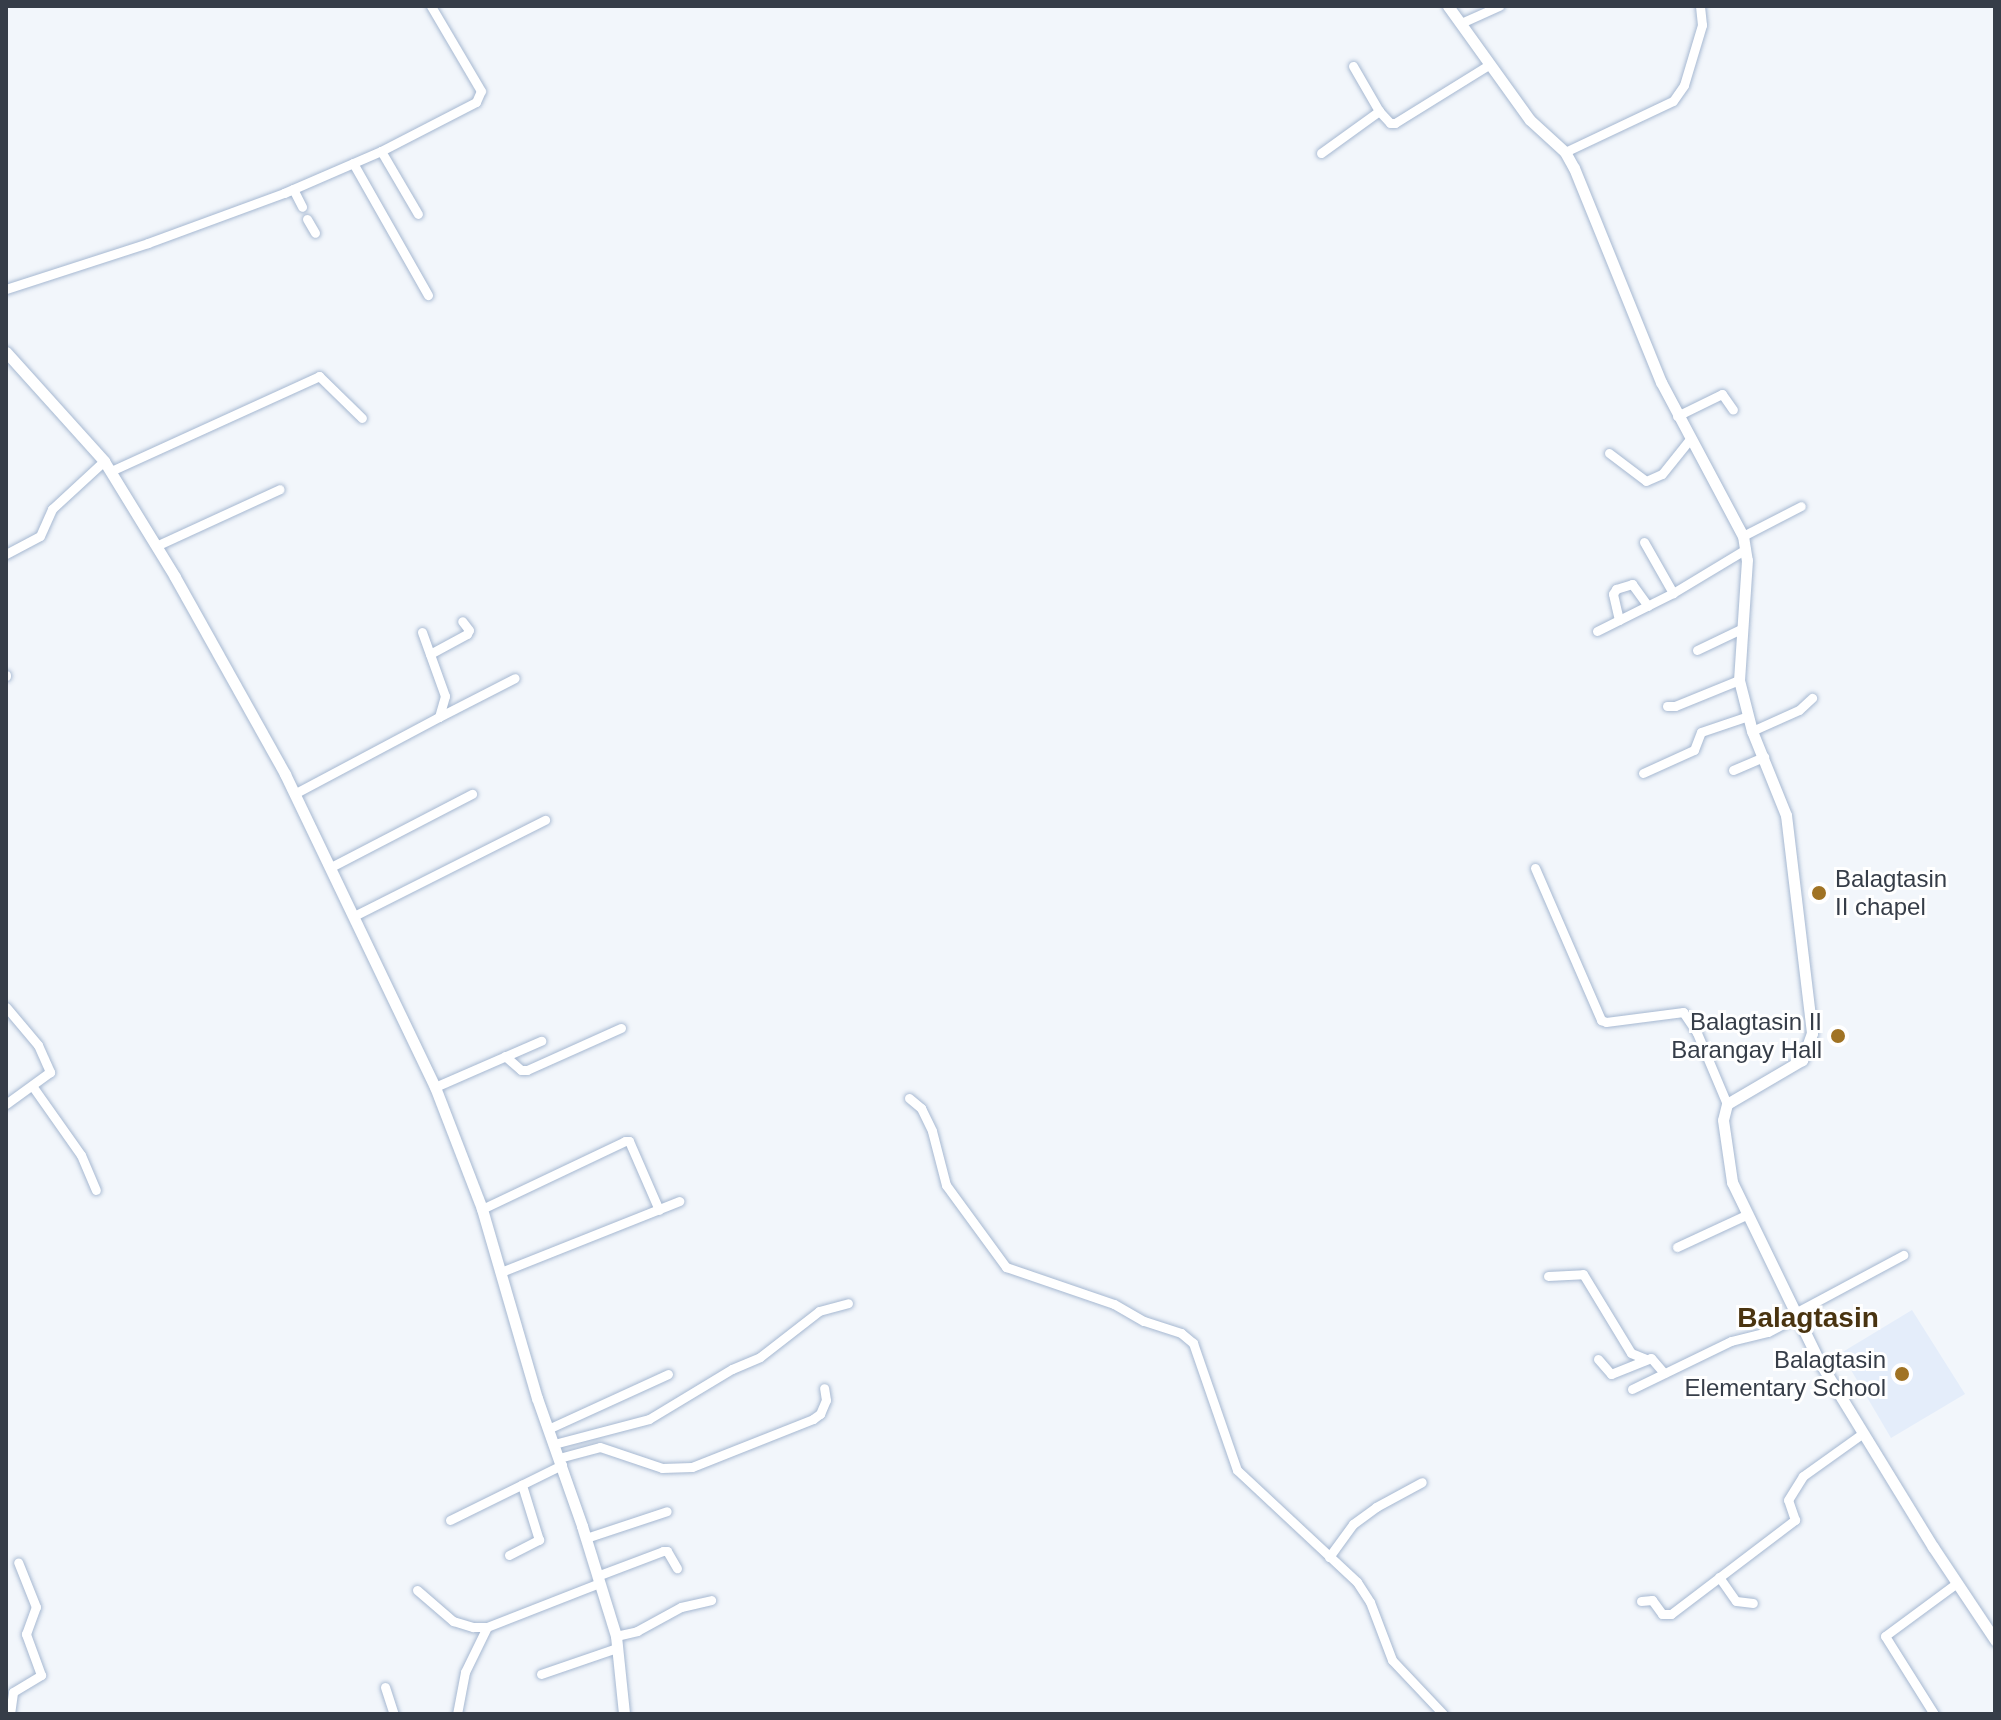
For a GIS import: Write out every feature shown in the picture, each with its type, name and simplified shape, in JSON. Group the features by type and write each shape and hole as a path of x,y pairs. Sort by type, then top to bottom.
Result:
{"street":[{"path":"6,289 148,243 293,189 381,151 476,102 481,91 431,6"},
{"path":"1448,6 1530,120 1565,152 1585,189 1677,416 1743,536 1746,549 1739,680 1752,731 1789,829 1812,1033 1802,1060 1727,1104"},
{"path":"1461,23 1499,6"},
{"path":"1565,152 1673,101 1684,85 1702,25 1700,6"},
{"path":"1353,66 1379,111 1390,123 1395,123 1490,64"},
{"path":"1321,153 1379,111"},
{"path":"381,151 418,214"},
{"path":"353,163 428,295"},
{"path":"293,189 302,207"},
{"path":"307,219 315,233"},
{"path":"6,352 107,466 156,546 261,729 331,867 435,1087 482,1209 548,1429 586,1538 616,1642 624,1714"},
{"path":"6,554 40,536 52,509 107,466 319,376 362,418"},
{"path":"1677,416 1722,394 1733,410"},
{"path":"1609,453 1646,481 1662,474 1690,439"},
{"path":"156,546 280,489"},
{"path":"1743,536 1801,506"},
{"path":"1644,542 1673,593"},
{"path":"1597,631 1673,593 1746,549"},
{"path":"1619,620 1613,594 1616,589 1632,584 1648,606"},
{"path":"430,654 467,634 469,630 462,621"},
{"path":"1697,650 1741,629"},
{"path":"422,632 445,696 439,717"},
{"path":"294,794 515,678"},
{"path":"1667,706 1674,707 1739,680"},
{"path":"1752,731 1799,710 1812,698"},
{"path":"1643,773 1694,750 1701,732 1748,716"},
{"path":"1733,770 1764,757"},
{"path":"331,867 472,794"},
{"path":"354,916 545,820"},
{"path":"1535,868 1601,1020 1606,1022 1683,1012 1697,1033 1727,1104 1723,1120 1726,1149 1732,1182 1746,1215 1796,1315 1863,1433 1995,1640"},
{"path":"6,1007 38,1045 50,1067 48,1076 6,1104"},
{"path":"505,1056 521,1070 527,1070 621,1028"},
{"path":"435,1087 541,1041"},
{"path":"33,1087 81,1155 96,1190"},
{"path":"909,1098 921,1108 932,1131 946,1185 1006,1267 1114,1304 1144,1321 1188,1338 1237,1470 1364,1591 1392,1660 1443,1714"},
{"path":"482,1209 629,1141 659,1210"},
{"path":"501,1272 679,1201"},
{"path":"1677,1247 1746,1215"},
{"path":"1632,1389 1731,1341 1768,1332 1903,1255"},
{"path":"1548,1276 1583,1274 1631,1353 1655,1359 1664,1373"},
{"path":"554,1444 649,1419 692,1397 732,1369 760,1357 826,1307 848,1303"},
{"path":"1598,1359 1611,1374 1646,1359"},
{"path":"548,1429 668,1374"},
{"path":"450,1520 522,1485 560,1462 600,1447 662,1468 692,1467 813,1419 820,1414 826,1400 824,1388"},
{"path":"1641,1601 1652,1600 1662,1614 1671,1614 1795,1520 1788,1500 1803,1476 1863,1433"},
{"path":"1329,1557 1353,1524 1376,1507 1422,1482"},
{"path":"509,1555 539,1540 522,1485"},
{"path":"586,1538 667,1511"},
{"path":"417,1590 453,1621 473,1627 487,1627 663,1551 667,1551 677,1568"},
{"path":"10,1714 13,1692 41,1675 26,1634 36,1607 18,1562"},
{"path":"1719,1577 1736,1601 1753,1603"},
{"path":"1934,1714 1885,1636 1957,1583"},
{"path":"541,1674 616,1642 681,1607 711,1600"},
{"path":"457,1714 465,1672 487,1627"},
{"path":"385,1687 394,1714"}],"shaded area":[{"name":"Balagtasin Elementary School","path":"1912,1310 1965,1394 1891,1438 1841,1353"}],"place":[{"name":"Balagtasin II chapel","path":"1819,893"},
{"name":"Balagtasin II Barangay Hall","path":"1838,1036"},
{"name":"Balagtasin Elementary School","path":"1902,1374"}],"district":[{"name":"Balagtasin","path":"1808,1318"}]}
